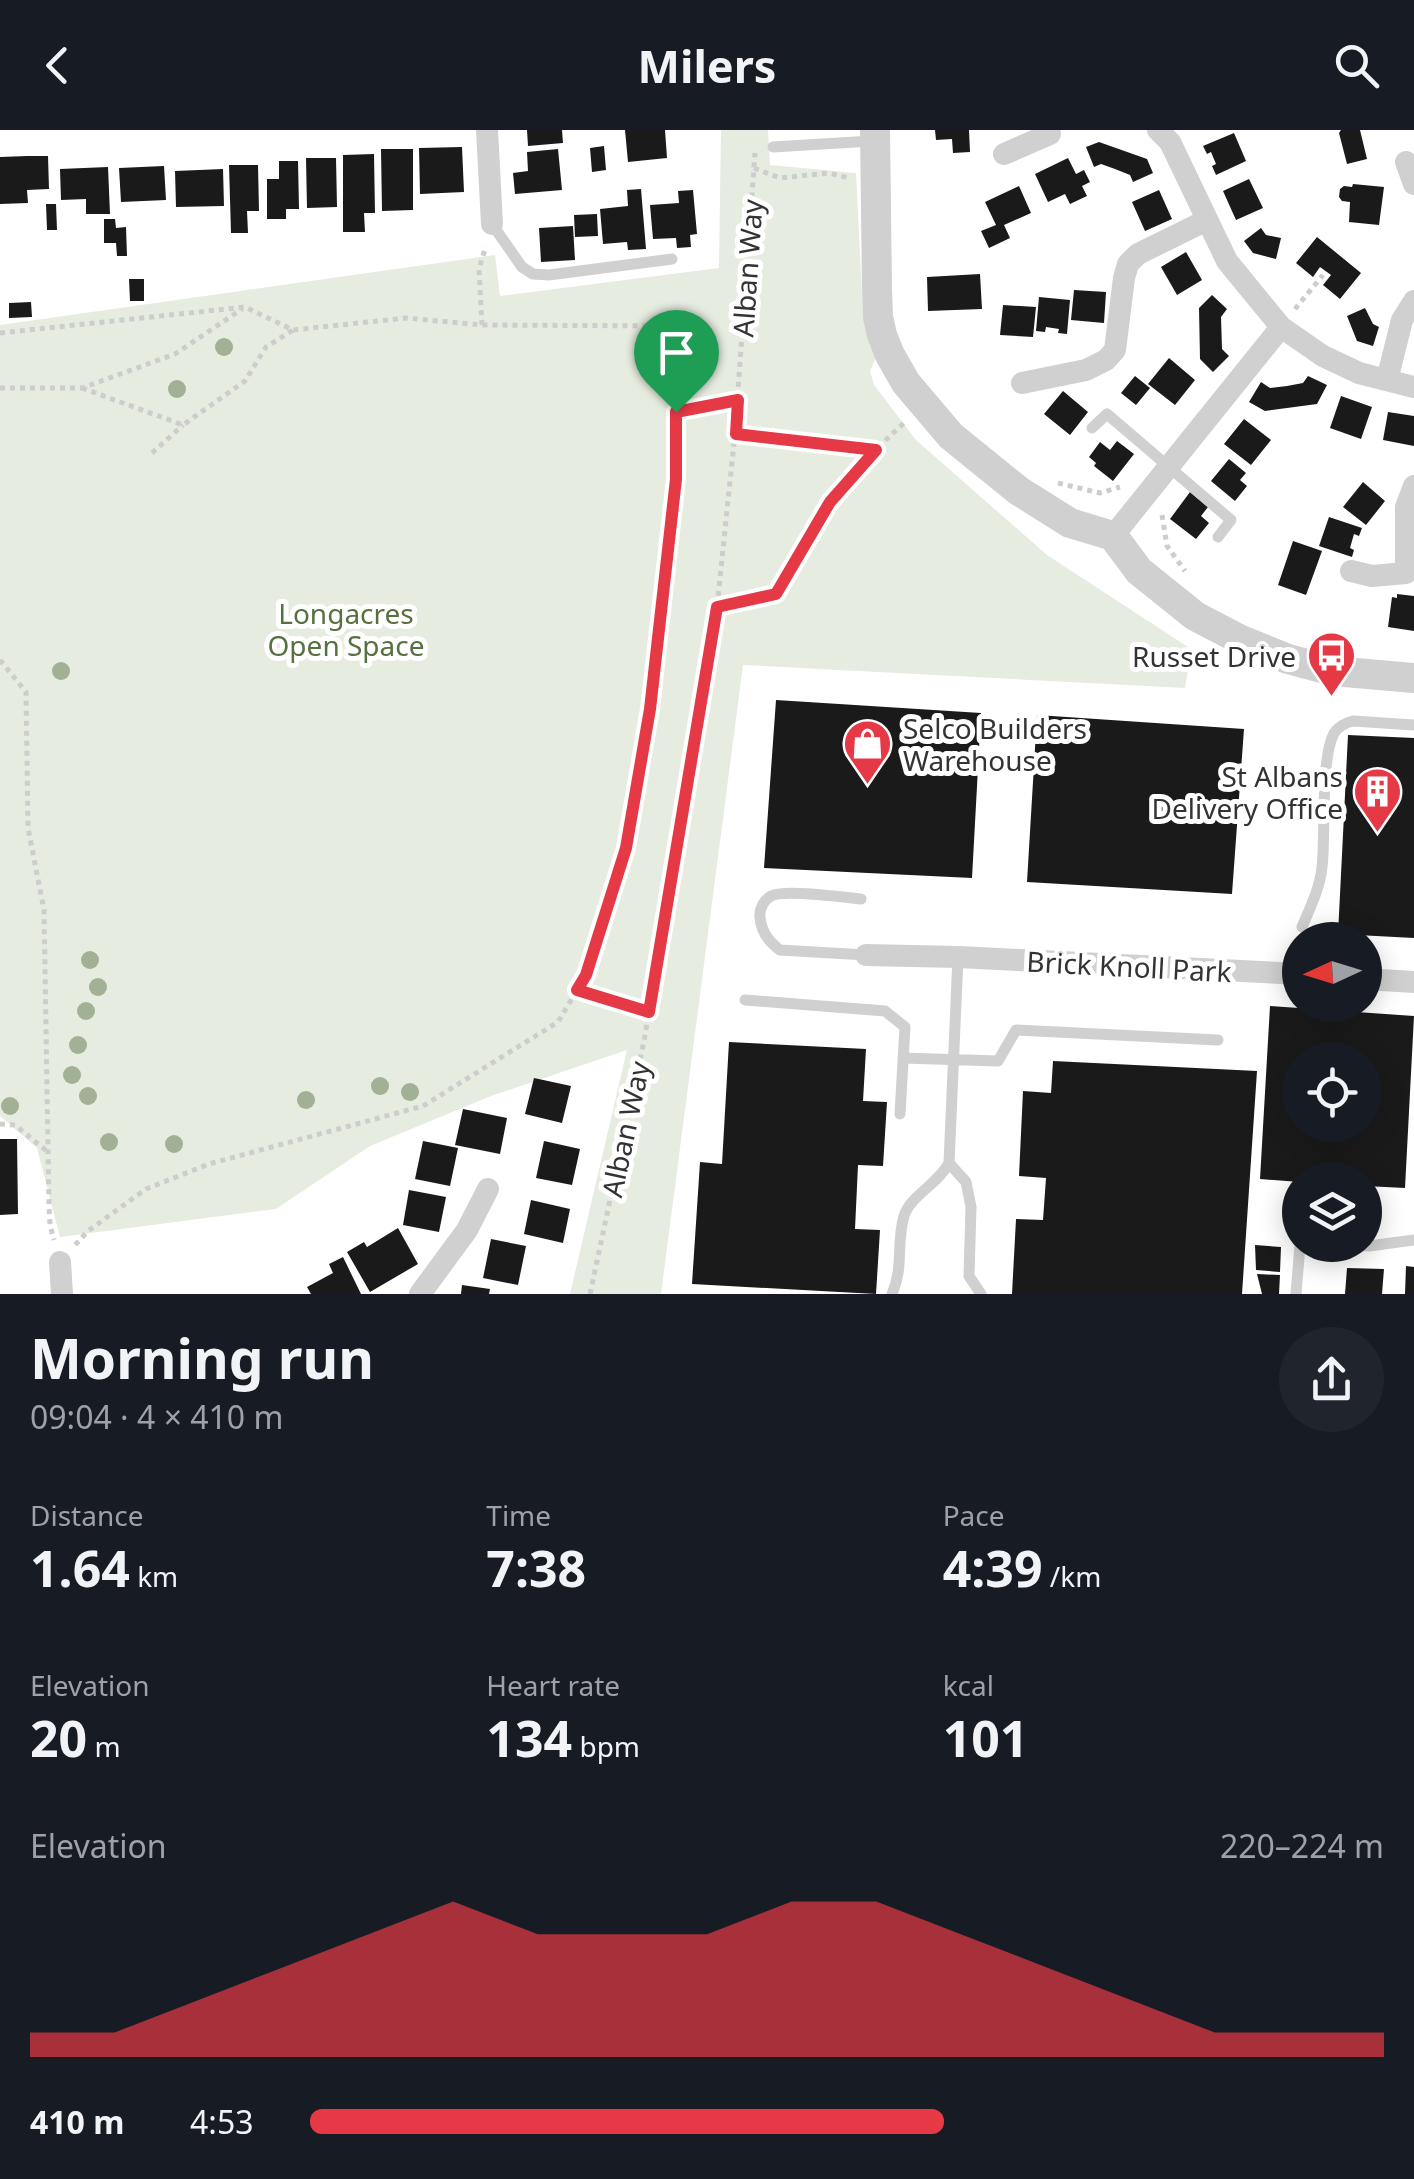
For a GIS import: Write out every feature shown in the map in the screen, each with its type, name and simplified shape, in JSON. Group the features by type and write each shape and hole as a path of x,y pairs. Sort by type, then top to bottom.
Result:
{"street":[{"path":"486,130 492,224"},
{"path":"1158,130 1170,142 1227,261 1281,327 1323,356 1360,372 1414,386"},
{"path":"1004,154 1054,131"},
{"path":"870,138 878,317 890,355 906,383 951,436 1019,491 1070,523 1113,536 1140,570 1195,616 1288,659 1333,671 1414,678"},
{"path":"1022,383 1086,370 1106,360 1115,350 1128,264 1138,254 1207,220"},
{"path":"1387,380 1402,320 1414,301"},
{"path":"1113,536 1281,327"},
{"path":"1351,571 1372,576 1410,574 1406,507 1414,486"},
{"name":"Brick Knoll Park","path":"866,954 1282,973"},
{"path":"1382,980 1414,982"},
{"path":"420,1294 467,1230 488,1189"},
{"path":"60,1262 62,1294"}],"lane":[{"path":"773,147 870,138"},
{"path":"492,224 522,267 532,274 672,259"},
{"path":"1092,428 1107,414 1231,520 1218,538"},
{"path":"1304,922 1322,871 1327,760 1334,733 1344,723 1353,721 1414,725"},
{"path":"860,898 782,893 770,896 760,908 760,920 765,936 780,950 866,954"},
{"path":"892,1294 899,1278 904,1215 911,1203 944,1174 949,1163 958,957"},
{"path":"745,1000 886,1011 904,1027 900,1114"},
{"path":"903,1058 998,1061 1016,1030 1218,1040"},
{"path":"949,1163 966,1182 971,1206 970,1276 982,1294"},
{"path":"1382,1244 1414,1240"},
{"path":"1296,1294 1299,1262"}],"path":[{"path":"754,168 780,178 829,173 860,180 870,138"},
{"name":"Alban Way","path":"590,1294 649,1012 717,607 736,434 755,149"},
{"path":"482,325 479,269 492,224"},
{"path":"1281,327 1323,275"},
{"path":"0,333 245,307 293,330"},
{"path":"0,388 82,388 175,354 245,307"},
{"path":"60,1262 88,1231 146,1189 209,1164 423,1106 558,1022 586,975 626,848 650,709 676,479 675,326 482,325 406,318 293,330 266,347 245,381 182,425 152,453"},
{"path":"82,388 182,425"},
{"path":"676,412 738,400"},
{"path":"717,607 776,594 830,502 924,404"},
{"path":"736,434 876,450"},
{"path":"1162,516 1166,546 1186,572"},
{"path":"0,660 26,692 28,828 44,910 50,1224 60,1262"},
{"path":"577,990 649,1012"},
{"path":"0,1124 16,1124 48,1152"}],"green space":[{"name":"Longacres Open Space","path":"721,130 768,130 770,165 856,173 863,315 876,358 870,371 874,385 916,440 1047,555 1191,649 1185,688 743,665 661,1294 570,1294 627,1050 491,1096 370,1146 276,1209 60,1237 37,1148 0,1116 0,325 495,255 500,296 719,268"}],"building":[{"path":"527,130 562,130 563,143 528,146"},
{"path":"625,130 665,130 667,158 628,162"},
{"path":"935,130 969,130 970,152 953,153 952,139 936,140"},
{"path":"1341,130 1360,130 1367,159 1347,164"},
{"path":"1234,133 1246,161 1216,175 1211,152 1207,154 1203,146"},
{"path":"1099,142 1147,159 1153,173 1133,182 1130,175 1115,169 1101,164 1094,167 1086,147"},
{"path":"604,146 606,170 592,172 590,148"},
{"path":"462,147 464,192 420,194 419,148"},
{"path":"381,149 413,149 413,210 382,211"},
{"path":"558,149 562,190 515,194 513,173 528,171 527,152"},
{"path":"374,154 375,213 364,213 365,232 343,232 343,155"},
{"path":"48,156 49,189 27,190 28,203 0,204 0,157"},
{"path":"306,158 336,158 337,207 307,208"},
{"path":"1068,158 1076,174 1084,170 1090,182 1082,186 1087,196 1070,204 1065,194 1048,202 1035,174"},
{"path":"279,161 298,161 299,209 286,209 286,219 267,219 267,179 279,179"},
{"path":"229,165 258,165 259,211 247,211 248,233 231,233"},
{"path":"164,166 166,200 121,202 119,168"},
{"path":"108,167 110,214 86,214 86,199 61,200 60,169"},
{"path":"223,169 224,206 176,207 175,171"},
{"path":"1249,179 1263,208 1236,220 1223,191"},
{"path":"1353,184 1384,187 1379,225 1349,222 1350,202 1339,197 1340,189"},
{"path":"1019,186 1031,213 1004,225 1010,238 989,248 981,231 996,225 985,202"},
{"path":"641,189 646,249 628,250 627,242 603,244 600,209 628,206 627,190"},
{"path":"693,190 697,234 690,235 691,247 677,248 676,238 653,239 650,205 679,203 678,191"},
{"path":"1159,190 1172,219 1145,231 1132,202"},
{"path":"46,204 56,204 57,230 47,230"},
{"path":"597,214 598,236 575,237 574,215"},
{"path":"104,219 115,219 116,228 126,227 127,256 117,256 116,243 104,243"},
{"path":"573,226 575,260 541,262 539,228"},
{"path":"1261,228 1266,235 1281,238 1276,259 1253,253 1244,241"},
{"path":"1317,237 1361,273 1340,299 1323,285 1331,275 1320,267 1313,277 1296,263"},
{"path":"1186,252 1202,280 1177,295 1161,267"},
{"path":"980,274 982,309 928,311 927,277"},
{"path":"129,279 144,279 144,301 130,301"},
{"path":"1074,290 1106,292 1104,323 1071,320"},
{"path":"1212,295 1227,309 1221,317 1222,349 1229,356 1213,372 1200,359 1199,308"},
{"path":"1039,297 1070,300 1067,334 1046,327 1045,332 1036,331"},
{"path":"31,302 32,317 9,318 9,303"},
{"path":"1003,305 1036,307 1033,337 1000,335"},
{"path":"1365,308 1373,324 1379,327 1373,346 1357,341 1347,316"},
{"path":"1169,358 1195,380 1175,405 1148,384"},
{"path":"1135,376 1150,388 1136,405 1121,393"},
{"path":"1308,376 1327,385 1317,404 1265,411 1249,402 1261,382 1270,388 1287,386 1303,383"},
{"path":"1063,391 1088,412 1070,435 1044,414"},
{"path":"1341,396 1372,407 1361,439 1330,428"},
{"path":"1388,412 1414,416 1414,446 1383,440"},
{"path":"1244,419 1271,440 1251,465 1224,444"},
{"path":"1117,441 1134,454 1113,481 1089,457 1100,442 1110,450"},
{"path":"1229,459 1246,473 1240,480 1247,486 1235,501 1211,481"},
{"path":"1363,482 1385,501 1366,525 1343,507"},
{"path":"1190,492 1208,507 1201,516 1209,523 1196,539 1170,519"},
{"path":"1329,517 1362,528 1359,536 1354,534 1352,557 1319,546"},
{"path":"1293,541 1322,551 1306,595 1278,585"},
{"path":"1397,594 1414,596 1414,631 1388,627 1392,597 1397,598"},
{"path":"776,700 981,713 972,878 764,868"},
{"path":"1037,715 1244,729 1232,894 1027,882"},
{"name":"St Albans Delivery Office","path":"1348,735 1414,738 1414,938 1382,936 1382,922 1339,922"},
{"path":"1270,1006 1282,1007 1282,1022 1382,1022 1382,1014 1414,1016 1405,1188 1382,1187 1382,1162 1282,1162 1282,1181 1260,1179"},
{"path":"729,1042 866,1049 863,1101 887,1102 883,1166 858,1165 855,1229 880,1230 876,1294 692,1284 700,1162 722,1164"},
{"path":"1053,1061 1257,1071 1242,1294 1012,1294 1016,1219 1043,1220 1046,1178 1019,1176 1023,1091 1051,1093"},
{"path":"534,1078 571,1086 562,1123 525,1114"},
{"path":"463,1109 507,1118 500,1154 455,1145"},
{"path":"0,1139 17,1139 18,1214 0,1215"},
{"path":"423,1141 458,1148 450,1186 415,1179"},
{"path":"544,1141 580,1149 572,1185 536,1178"},
{"path":"409,1190 446,1197 439,1232 403,1225"},
{"path":"531,1200 570,1209 563,1243 524,1234"},
{"path":"398,1228 418,1264 370,1292 347,1252 364,1242 367,1247"},
{"path":"491,1239 526,1246 518,1285 483,1278"},
{"path":"1255,1245 1281,1247 1280,1272 1256,1270"},
{"path":"343,1257 361,1294 311,1294 307,1287 333,1273 329,1264"},
{"path":"1406,1266 1414,1267 1414,1294 1405,1294"},
{"path":"1347,1268 1384,1269 1382,1294 1345,1294"},
{"path":"1257,1274 1280,1275 1279,1294 1262,1294"},
{"path":"462,1285 490,1289 489,1294 461,1294"}],"place":[{"name":"Russet Drive","path":"1331,698"},
{"name":"Selco Builders Warehouse","path":"868,786"},
{"name":"St Albans Delivery Office","path":"1378,834"}],"route":[{"path":"738,400 736,434 876,450 830,502 776,594 717,607 649,1012 577,990 586,975 626,848 650,709 676,479 676,412 738,400"}]}
